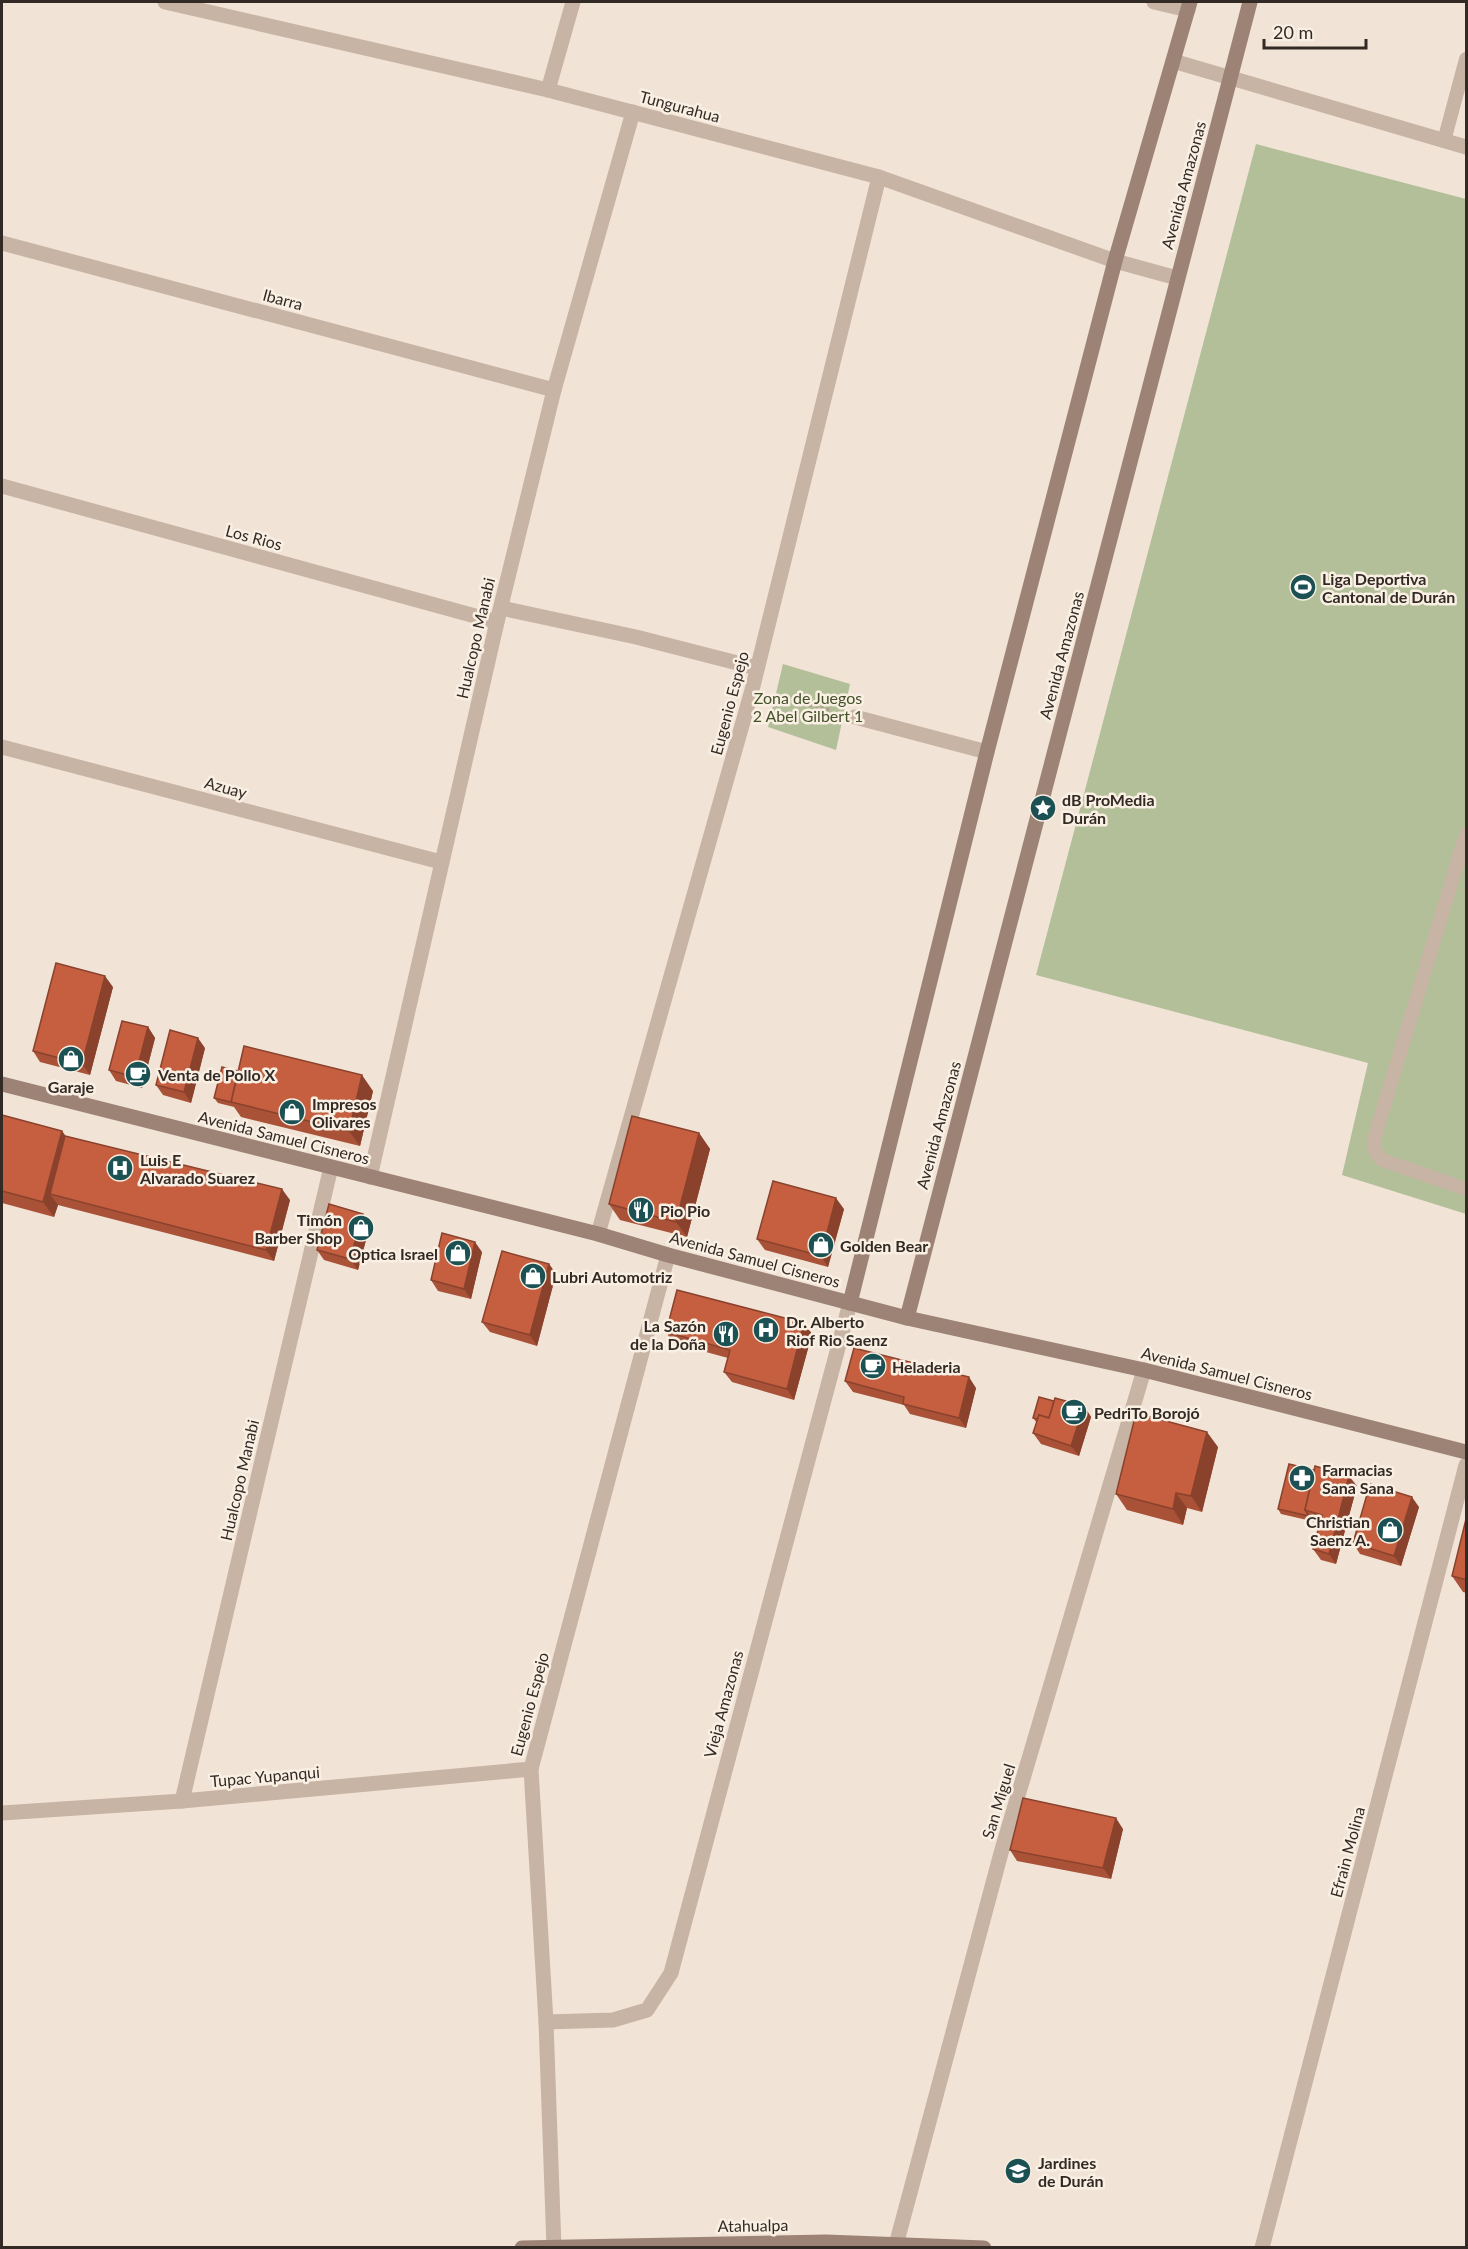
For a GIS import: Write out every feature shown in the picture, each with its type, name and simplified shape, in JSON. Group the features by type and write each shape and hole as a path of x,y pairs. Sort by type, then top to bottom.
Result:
{"street":[{"name":"Tungurahua","path":"165,2 548,90 879,177 1114,261 1177,278"},
{"path":"548,90 573,2"},
{"path":"850,1304 987,752 1114,261 1189,6 1154,2"},
{"name":"Avenida Amazonas","path":"907,1318 1250,2"},
{"path":"1173,61 1467,147"},
{"name":"Hualcopo Manabi","path":"370,1177 441,862 554,390 633,112"},
{"name":"Eugenio Espejo","path":"598,1234 752,690 879,177"},
{"name":"Ibarra","path":"2,243 554,390"},
{"name":"Los Rios","path":"2,486 499,615 636,637 757,668"},
{"path":"855,717 987,752"},
{"name":"Azuay","path":"2,747 441,862"},
{"name":"Avenida Samuel Cisneros","path":"2,1084 598,1234 850,1304 1144,1370 1467,1452"},
{"name":"Hualcopo Manabi","path":"182,1802 331,1167"},
{"name":"Eugenio Espejo","path":"554,2247 546,2022 531,1769 668,1255"},
{"name":"Vieja Amazonas","path":"546,2022 613,2020 647,2010 671,1973 850,1304"},
{"name":"San Miguel","path":"896,2245 1001,1853 1144,1370"},
{"name":"Efrain Molina","path":"1262,2247 1467,1465"},
{"name":"Tupac Yupanqui","path":"2,1814 182,1802 531,1769"},
{"name":"Atahualpa","path":"522,2247 826,2242 984,2247"}],"lane":[{"path":"1444,141 1467,59"},
{"path":"1467,834 1375,1136 1375,1151 1382,1160 1467,1189"}],"path":[{"path":"752,690 855,717"}],"green space":[{"name":"Liga Deportiva Cantonal de Durán","path":"1256,144 1466,199 1466,1214 1342,1175 1368,1063 1036,975"},
{"name":"Zona de Juegos 2 Abel Gilbert 1","path":"783,664 850,684 836,750 768,727"}],"building":[{"path":"56,963 105,976 82,1064 33,1051"},
{"path":"122,1021 148,1027 135,1077 109,1070"},
{"path":"170,1030 198,1038 184,1092 156,1085"},
{"path":"244,1046 362,1075 349,1131 231,1102"},
{"path":"222,1067 238,1071 231,1102 214,1098"},
{"path":"2,1115 62,1131 43,1202 2,1191"},
{"path":"632,1116 699,1133 676,1222 609,1204"},
{"path":"65,1136 282,1189 266,1250 50,1194"},
{"path":"773,1181 836,1198 821,1256 757,1239"},
{"path":"329,1204 363,1214 350,1259 317,1250"},
{"path":"442,1233 475,1242 464,1289 431,1280"},
{"path":"502,1251 549,1264 530,1335 482,1322"},
{"path":"677,1290 804,1323 787,1389 724,1372 730,1350 666,1332"},
{"path":"854,1348 969,1377 959,1418 903,1404 904,1397 845,1381"},
{"path":"1039,1397 1054,1401 1049,1418 1039,1415 1038,1419 1033,1418"},
{"path":"1055,1398 1084,1406 1071,1446 1033,1433 1039,1415 1049,1418"},
{"path":"1136,1413 1207,1432 1191,1496 1176,1493 1173,1509 1116,1494"},
{"path":"1289,1464 1314,1470 1305,1510 1309,1516 1278,1509"},
{"path":"1315,1466 1349,1476 1329,1554 1313,1549 1322,1515 1305,1510"},
{"name":"Christian Saenz A.","path":"1370,1484 1412,1497 1394,1556 1353,1543"},
{"path":"1467,1515 1467,1580 1452,1576"},
{"path":"1023,1798 1116,1818 1103,1868 1010,1850"}],"place":[{"name":"Liga Deportiva Cantonal de Durán","path":"1303,587"},
{"name":"dB ProMedia Durán","path":"1043,808"},
{"name":"Garaje","path":"71,1059"},
{"name":"Venta de Pollo X","path":"138,1074"},
{"name":"Impresos Olivares","path":"292,1112"},
{"name":"Luis E Alvarado Suarez","path":"120,1168"},
{"name":"Pio Pio","path":"641,1210"},
{"name":"Timón Barber Shop","path":"361,1228"},
{"name":"Golden Bear","path":"821,1245"},
{"name":"Optica Israel","path":"458,1253"},
{"name":"Lubri Automotriz","path":"533,1276"},
{"name":"Dr. Alberto Riof Rio Saenz","path":"766,1330"},
{"name":"La Sazón de la Doña","path":"726,1334"},
{"name":"Heladeria","path":"873,1366"},
{"name":"PedriTo Borojó","path":"1074,1412"},
{"name":"Farmacias Sana Sana","path":"1302,1478"},
{"name":"Christian Saenz A.","path":"1390,1530"},
{"name":"Jardines de Durán","path":"1018,2171"}]}
